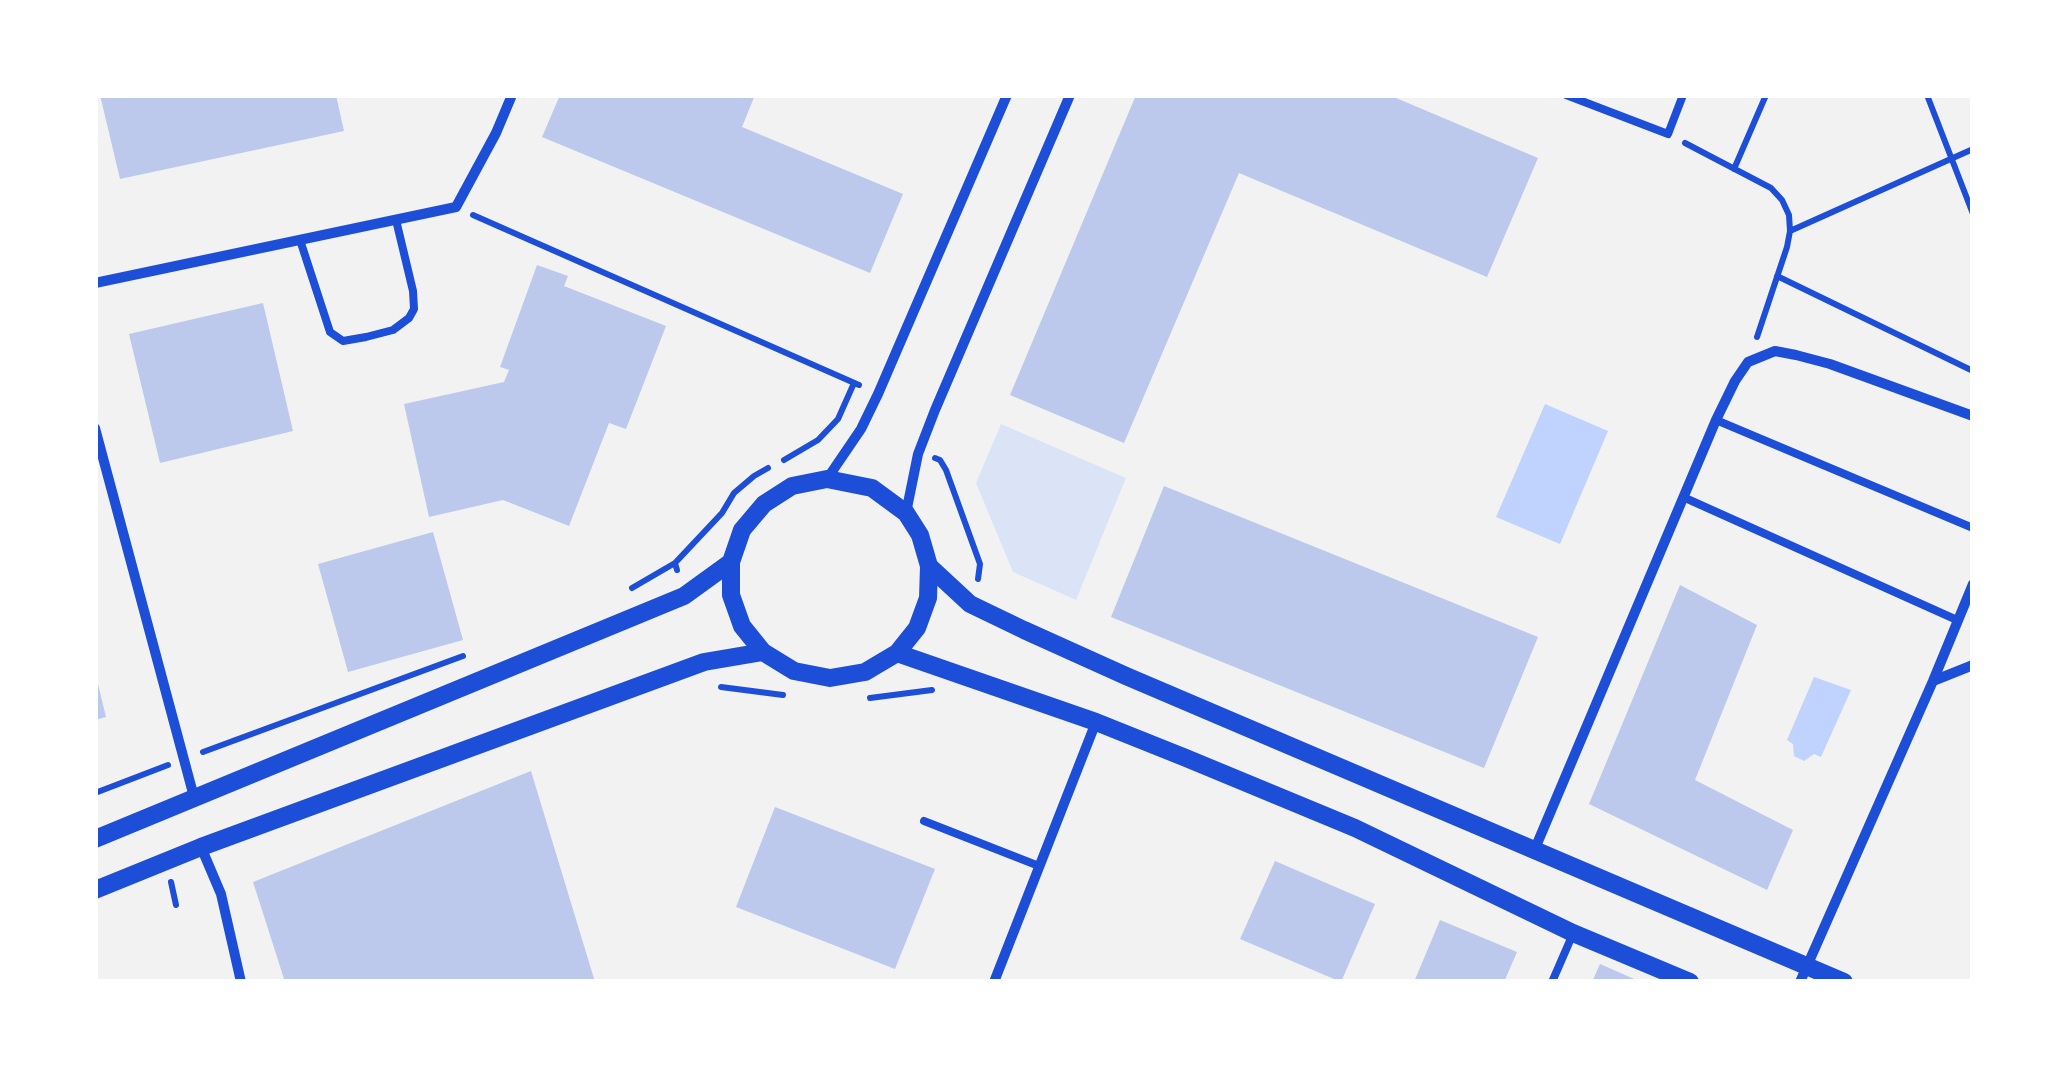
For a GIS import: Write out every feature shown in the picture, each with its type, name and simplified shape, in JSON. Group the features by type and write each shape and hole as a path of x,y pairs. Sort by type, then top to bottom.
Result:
{"street":[{"path":"95,284 456,208 512,95"},
{"path":"827,479 861,429 878,394 1007,95"},
{"path":"906,514 918,454 1070,95"},
{"path":"1534,851 1716,420 1748,362 1775,351 1796,355 1973,416"},
{"path":"95,428 194,797"},
{"path":"827,479 872,488 906,514 920,535 929,566 928,598 917,628 897,653 865,672 830,678 794,672 763,652 742,626 731,595 731,562 742,530 764,504 792,486 827,479"},
{"path":"95,839 684,596 731,562"},
{"path":"929,566 970,604 1126,676 1534,851 1804,974 1844,982"},
{"path":"1804,974 1973,584"},
{"path":"95,890 201,846 704,662 763,652"},
{"path":"897,653 1096,722 1355,828 1573,933 1690,982"},
{"path":"1933,681 1973,665"},
{"path":"994,982 1096,722"},
{"path":"201,846 221,894 242,982"}],"lane":[{"path":"1568,95 1668,134 1683,95"},
{"path":"300,240 330,332 343,341 366,337 393,330 414,310 396,220"},
{"path":"1716,420 1973,528"},
{"path":"1683,497 1957,620"},
{"path":"924,822 1040,866"},
{"path":"1552,982 1573,933"}],"path":[{"path":"1734,169 1766,95"},
{"path":"1927,95 1973,214"},
{"path":"1668,134 1771,188 1789,215 1790,231 1748,362"},
{"path":"1790,231 1973,148"},
{"path":"456,208 878,394"},
{"path":"1777,276 1973,372"},
{"path":"918,454 940,460 980,564 970,604"},
{"path":"630,589 675,563 684,596"},
{"path":"95,793 473,653"}],"shaded area":[{"path":"1001,424 1126,478 1076,600 1013,572 976,483"}],"water":[{"path":"1545,404 1608,431 1560,544 1496,517"},
{"path":"1814,677 1851,690 1821,757 1814,754 1804,761 1794,756 1793,744 1787,740"}],"building":[{"path":"100,95 336,95 344,131 120,179"},
{"path":"560,95 755,95 742,127 903,194 870,273 542,137"},
{"path":"1136,95 1389,95 1538,158 1487,277 1239,173 1124,443 1010,395"},
{"path":"537,265 568,276 564,286 666,326 626,429 609,423 569,526 503,500 429,517 404,404 504,382 509,370 500,367"},
{"path":"263,303 293,431 160,463 129,334"},
{"path":"1164,486 1538,637 1484,768 1111,617"},
{"path":"433,532 463,640 348,672 318,564"},
{"path":"1680,585 1757,625 1695,780 1793,830 1767,890 1589,804"},
{"path":"95,677 106,717 95,720"},
{"path":"531,771 595,982 285,982 253,882"},
{"path":"775,807 935,869 895,969 736,907"},
{"path":"1275,861 1375,904 1341,982 1240,939"},
{"path":"1440,920 1517,952 1504,982 1414,982"},
{"path":"1600,964 1641,982 1592,982"}]}
